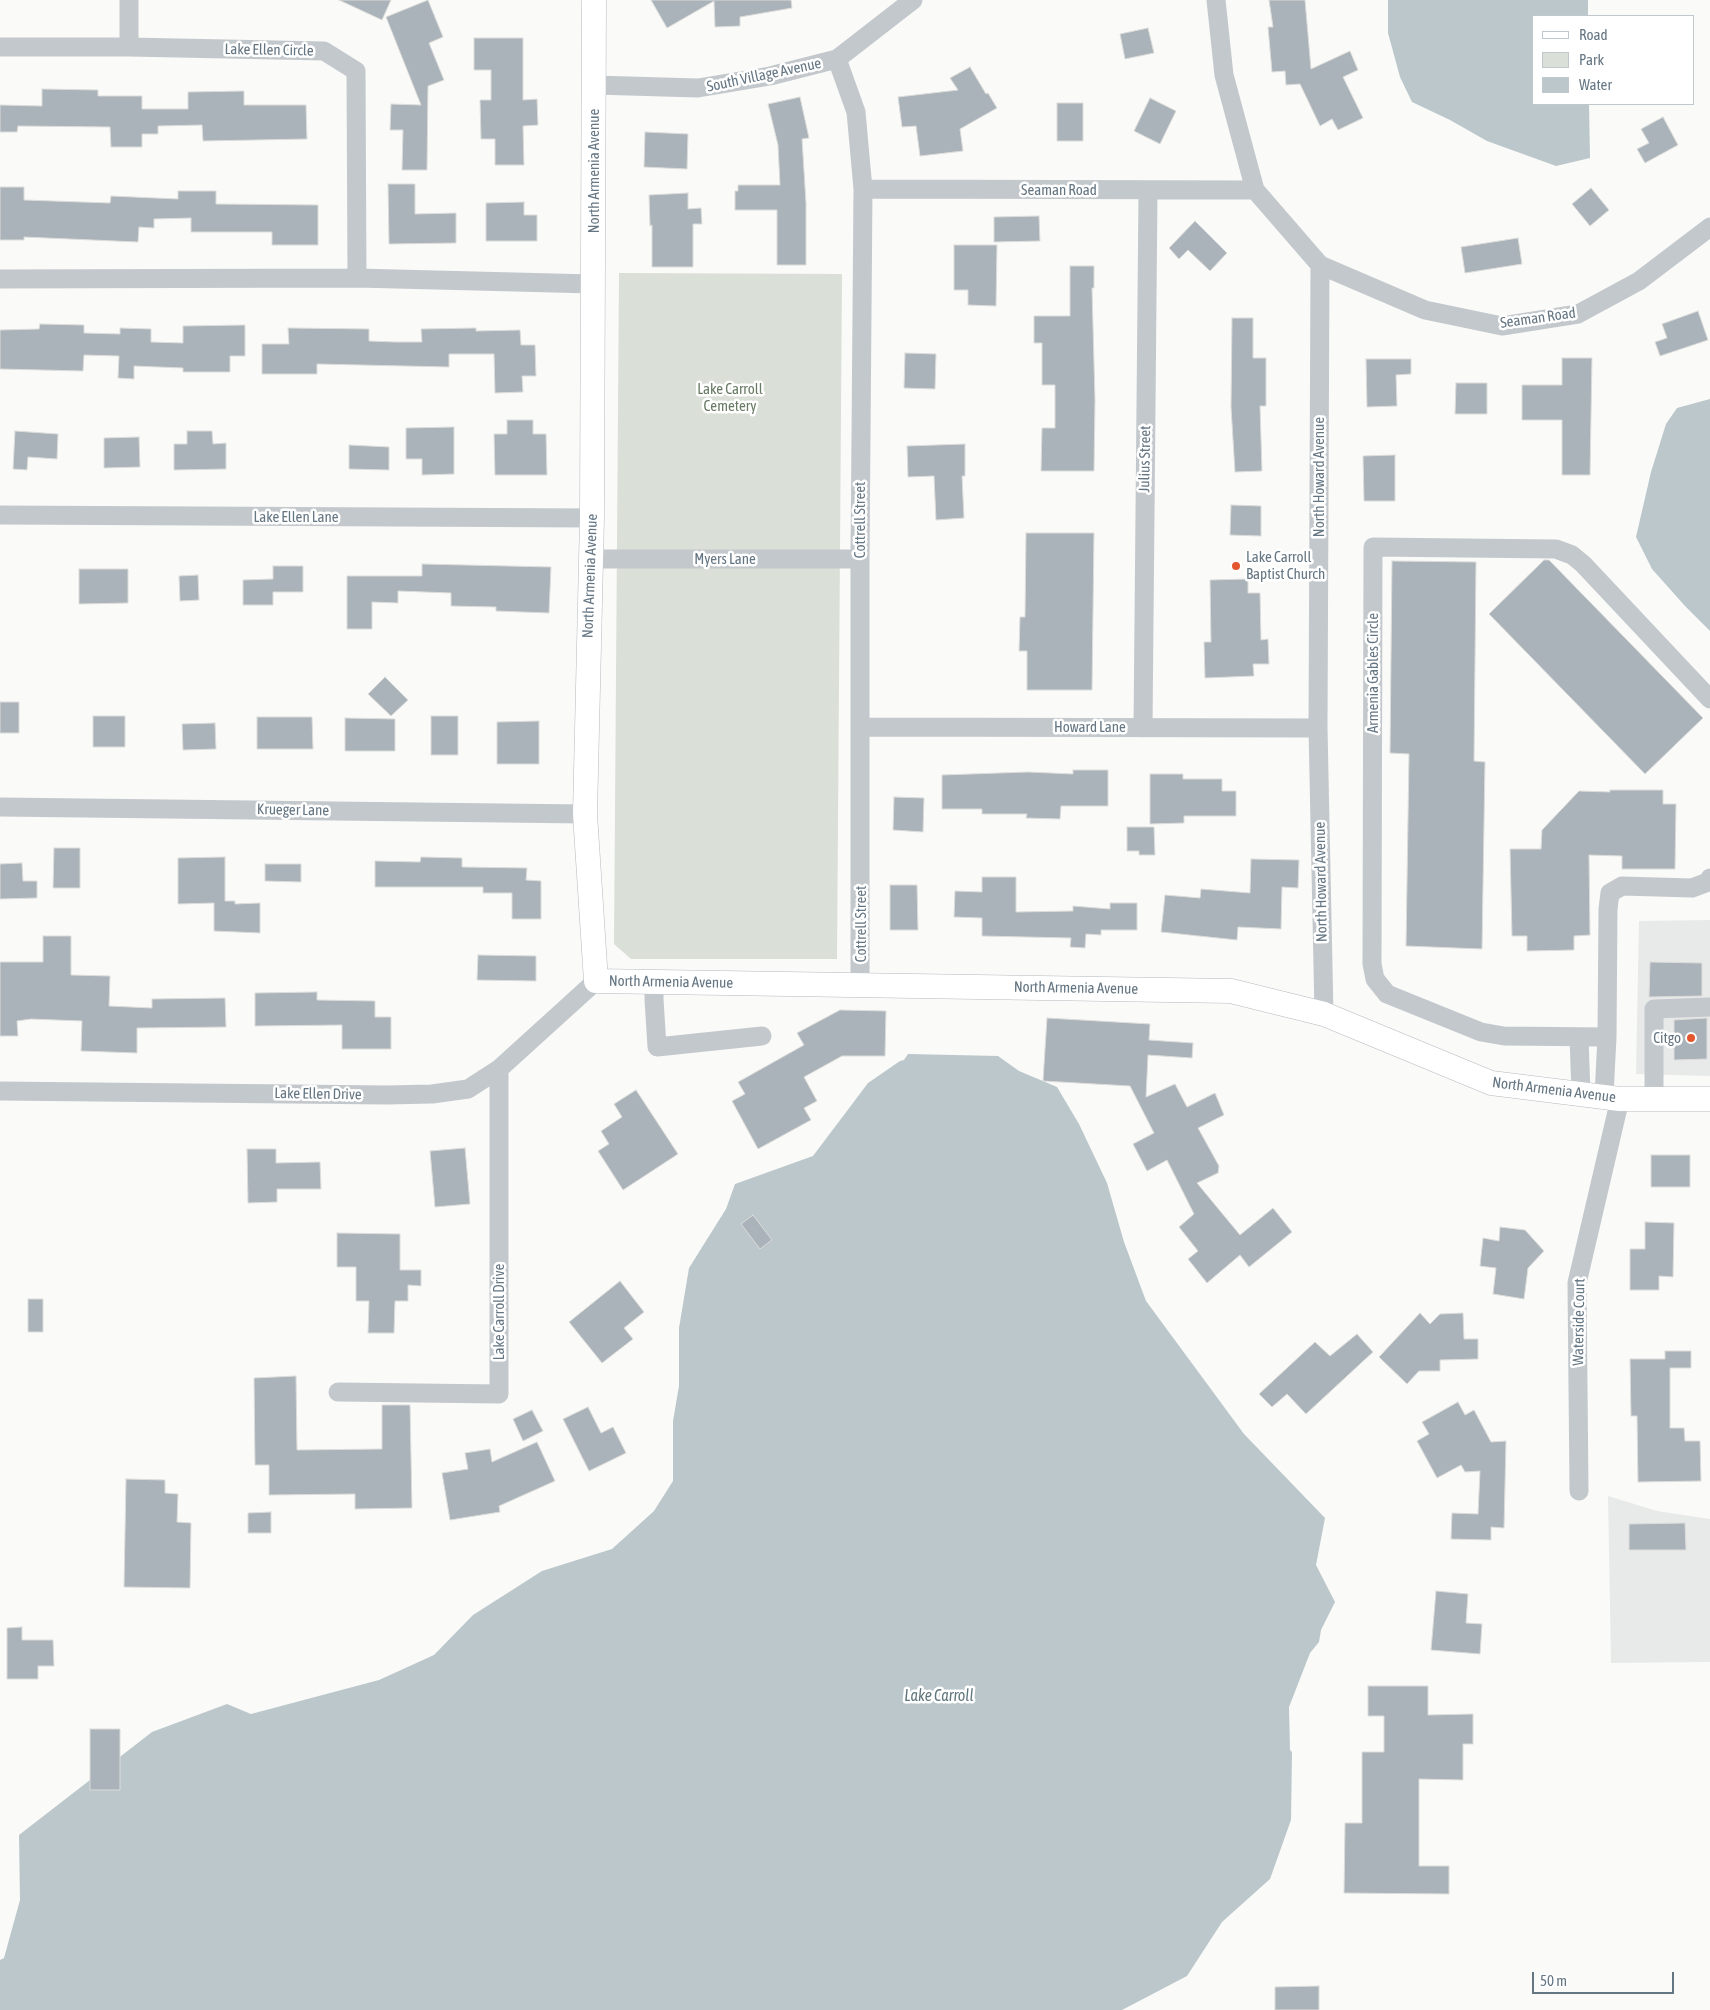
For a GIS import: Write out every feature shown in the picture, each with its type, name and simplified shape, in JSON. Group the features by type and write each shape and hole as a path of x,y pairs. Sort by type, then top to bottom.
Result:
{"main road":[{"name":"North Armenia Avenue","path":"594,0 592,518 585,814 596,981 1231,991 1324,1014 1491,1083 1612,1098 1710,1099"}],"street":[{"path":"129,0 129,47"},
{"name":"South Village Avenue","path":"594,85 698,88 770,76 837,59 913,0"},
{"path":"1216,0 1224,75 1255,190 1320,265"},
{"name":"Lake Ellen Circle","path":"0,47 129,47 324,51 356,71 357,278"},
{"name":"Cottrell Street","path":"837,59 856,112 863,189 860,558 860,984"},
{"name":"Seaman Road","path":"863,189 1255,190"},
{"name":"Julius Street","path":"1142,728 1148,191"},
{"name":"Seaman Road","path":"1320,265 1425,310 1502,326 1578,314 1639,281 1710,227"},
{"name":"North Howard Avenue","path":"1320,265 1318,728 1324,1014"},
{"path":"0,279 357,278 593,284"},
{"name":"Lake Ellen Lane","path":"0,515 592,518"},
{"name":"Armenia Gables Circle","path":"1607,1037 1504,1036 1481,1032 1387,994 1375,980 1372,964 1373,548 1556,549 1572,555 1590,571 1710,699"},
{"name":"Myers Lane","path":"590,558 860,558"},
{"name":"Howard Lane","path":"861,727 1318,728"},
{"name":"Krueger Lane","path":"0,807 585,814"},
{"path":"1612,1098 1607,1037 1608,910 1610,893 1622,886 1692,888 1708,882 1710,878"},
{"name":"Lake Ellen Drive","path":"0,1091 387,1095 432,1094 468,1089 499,1069 596,981"},
{"path":"654,981 657,1047 762,1036"},
{"path":"1654,1099 1654,1009 1710,1007"},
{"path":"1579,1037 1581,1094"},
{"name":"Lake Carroll Drive","path":"338,1392 499,1394 499,1069"},
{"name":"Waterside Court","path":"1579,1491 1577,1282 1612,1098"}],"shaded area":[{"path":"1710,920 1710,1076 1636,1074 1639,921"},
{"path":"1608,1496 1657,1511 1710,1519 1710,1662 1611,1663"}],"green space":[{"name":"Lake Carroll Cemetery","path":"619,273 842,274 837,959 631,959 614,944"}],"water":[{"path":"1388,0 1588,0 1588,15 1532,15 1532,105 1589,105 1590,158 1556,166 1487,141 1450,120 1412,102 1400,77 1388,33"},
{"path":"1710,399 1710,631 1652,569 1636,537 1651,472 1666,424 1677,408"},
{"name":"Lake Carroll","path":"908,1054 998,1056 1019,1071 1057,1087 1079,1124 1107,1183 1124,1242 1146,1301 1244,1434 1325,1518 1316,1565 1335,1602 1321,1630 1319,1642 1310,1653 1289,1707 1290,1750 1292,1752 1291,1820 1270,1879 1222,1922 1187,1976 1122,2010 0,2010 0,1960 4,1958 20,1900 19,1835 152,1732 227,1704 251,1714 379,1680 434,1655 473,1615 542,1571 612,1549 654,1511 673,1481 673,1421 679,1386 679,1328 689,1268 726,1209 735,1184 813,1156 868,1083 904,1060"}],"building":[{"path":"339,0 391,0 382,20"},
{"path":"428,0 443,37 429,43 444,80 428,86 427,170 402,170 403,130 390,130 391,104 421,105 386,17"},
{"path":"651,0 791,0 792,8 740,17 740,26 715,27 714,1 667,28"},
{"path":"1269,0 1305,0 1311,69 1350,51 1358,70 1343,77 1363,118 1338,130 1332,119 1320,126 1300,84 1286,85 1285,71 1272,72 1268,27 1273,27"},
{"path":"1148,28 1154,53 1125,59 1120,34"},
{"path":"474,38 523,38 523,100 537,99 538,125 523,126 524,165 495,165 495,139 481,139 480,100 491,100 491,70 474,70"},
{"path":"970,67 997,108 960,129 963,151 920,156 916,126 902,127 898,97 958,90 950,78"},
{"path":"42,89 98,90 98,96 142,96 142,109 188,109 188,92 244,91 244,105 306,105 307,139 203,141 202,125 158,126 158,134 142,134 142,147 111,147 110,127 18,126 17,132 0,132 0,105 42,106"},
{"path":"800,97 809,138 802,139 806,203 806,265 777,265 777,210 735,210 735,191 738,191 738,185 780,185 778,145 768,104"},
{"path":"1150,98 1176,111 1160,144 1134,131"},
{"path":"1057,103 1083,103 1083,141 1057,141"},
{"path":"1663,117 1678,145 1645,163 1637,149 1649,143 1641,129"},
{"path":"645,132 688,134 687,169 644,167"},
{"path":"388,184 415,184 415,214 456,213 456,243 389,244"},
{"path":"0,187 24,187 24,200 110,203 111,196 178,199 178,191 216,191 216,204 318,205 318,245 272,245 272,232 191,232 191,218 154,219 154,228 139,227 138,242 24,237 24,240 0,240"},
{"path":"1591,188 1609,210 1590,226 1572,204"},
{"path":"688,193 688,209 701,208 702,224 693,224 693,267 652,267 652,225 650,226 649,195"},
{"path":"524,202 524,215 537,215 537,241 486,241 486,203"},
{"path":"1039,216 1040,241 994,242 994,217"},
{"path":"1195,221 1227,253 1210,271 1188,250 1179,259 1169,248"},
{"path":"1518,238 1522,264 1465,273 1461,247"},
{"path":"954,245 997,245 996,306 968,305 968,290 954,290"},
{"path":"1070,266 1094,266 1094,288 1092,288 1095,400 1094,471 1041,471 1042,428 1055,428 1055,385 1042,385 1042,343 1034,343 1034,316 1070,316"},
{"path":"1698,311 1708,340 1660,356 1655,342 1667,338 1662,324"},
{"path":"1232,318 1253,318 1253,358 1266,358 1266,406 1260,406 1262,471 1235,472 1231,407"},
{"path":"40,324 84,325 84,333 120,334 120,328 151,329 151,342 183,343 183,326 245,325 245,356 230,356 230,372 183,372 183,368 134,366 134,379 118,378 119,356 84,355 83,371 0,369 0,330 39,329"},
{"path":"288,328 369,329 369,341 395,342 422,342 421,329 476,328 476,331 520,330 521,345 535,345 536,376 522,376 523,392 495,393 494,354 449,354 449,367 317,364 317,374 262,374 262,344 289,344"},
{"path":"905,353 936,354 935,389 904,388"},
{"path":"1562,358 1592,358 1590,475 1562,475 1562,420 1522,420 1522,385 1562,385"},
{"path":"1366,359 1411,359 1411,374 1396,375 1397,406 1367,407"},
{"path":"1456,383 1487,383 1487,414 1455,414"},
{"path":"507,420 533,420 533,434 546,434 547,475 495,475 494,434 507,434"},
{"path":"454,427 454,474 422,475 422,459 406,459 406,428"},
{"path":"15,431 58,434 57,459 28,457 27,470 13,469"},
{"path":"187,431 212,431 213,444 226,443 226,469 174,470 174,444 187,444"},
{"path":"139,437 140,467 104,468 104,438"},
{"path":"965,444 965,476 962,476 964,518 936,520 934,476 908,477 907,446"},
{"path":"349,445 389,447 389,470 349,469"},
{"path":"1395,455 1395,501 1364,501 1363,456"},
{"path":"1231,505 1261,506 1261,536 1230,535"},
{"path":"1026,533 1094,533 1092,690 1027,690 1027,651 1019,651 1020,617 1025,617"},
{"path":"1544,560 1549,560 1703,718 1645,774 1489,614"},
{"path":"1392,561 1476,562 1474,761 1485,762 1482,949 1406,946 1409,754 1390,753"},
{"path":"422,564 551,567 549,613 496,611 496,607 451,606 451,593 398,591 398,603 372,602 372,629 347,629 347,576 422,576"},
{"path":"273,566 303,566 303,592 273,592 273,605 243,605 243,580 273,579"},
{"path":"79,569 128,569 128,603 79,604"},
{"path":"198,575 199,600 180,601 179,576"},
{"path":"1248,579 1248,593 1260,593 1261,640 1268,639 1269,664 1253,664 1254,676 1205,678 1204,642 1211,642 1210,580"},
{"path":"385,677 408,700 391,716 368,694"},
{"path":"0,702 19,702 19,733 0,733"},
{"path":"93,716 125,716 125,747 93,747"},
{"path":"431,716 458,716 458,755 431,755"},
{"path":"257,717 312,717 313,749 257,749"},
{"path":"345,718 395,719 395,751 345,751"},
{"path":"539,721 539,764 497,764 497,722"},
{"path":"215,723 216,749 183,750 182,724"},
{"path":"1073,770 1108,770 1108,806 1061,806 1060,819 1026,818 1027,814 982,814 982,809 942,809 942,775 1028,772 1073,774"},
{"path":"1150,774 1183,774 1183,779 1222,779 1222,791 1236,791 1236,816 1184,816 1184,823 1150,824"},
{"path":"1610,790 1663,790 1663,804 1676,804 1675,869 1622,869 1622,856 1589,855 1590,935 1574,936 1574,950 1527,951 1527,936 1512,936 1510,849 1541,849 1542,830 1579,791 1610,792"},
{"path":"894,797 924,798 923,832 893,830"},
{"path":"1127,827 1154,827 1155,855 1139,855 1139,851 1127,851"},
{"path":"54,848 80,848 80,888 53,888"},
{"path":"225,857 225,901 235,901 235,904 260,903 260,933 214,931 214,903 178,904 178,858"},
{"path":"421,857 462,858 462,867 527,868 526,880 541,881 541,919 512,919 512,893 483,893 483,887 375,887 375,861 420,862"},
{"path":"1251,859 1299,860 1298,888 1282,887 1281,929 1238,927 1237,940 1161,932 1165,895 1200,898 1201,889 1250,893"},
{"path":"22,863 23,881 37,881 37,898 0,899 0,864"},
{"path":"265,864 301,864 301,882 265,881"},
{"path":"982,877 1016,877 1016,912 1073,911 1073,906 1110,909 1110,903 1137,903 1137,930 1101,930 1101,935 1086,934 1085,948 1070,947 1071,938 982,936 982,918 954,917 955,891 982,892"},
{"path":"890,885 917,885 918,930 890,930"},
{"path":"43,936 71,936 71,975 110,976 109,1006 152,1008 152,999 225,998 226,1027 137,1028 137,1053 81,1051 82,1021 31,1019 17,1021 18,1036 0,1036 0,962 43,962"},
{"path":"478,955 536,956 536,981 477,980"},
{"path":"1650,962 1702,963 1702,996 1649,997"},
{"path":"317,992 317,1000 375,1001 375,1017 391,1017 391,1049 342,1049 342,1025 255,1026 255,993"},
{"path":"840,1010 886,1011 885,1056 842,1056 804,1077 817,1101 804,1108 811,1120 758,1149 732,1101 745,1094 738,1082 804,1045 797,1033"},
{"path":"1047,1018 1150,1024 1149,1040 1193,1043 1192,1058 1148,1055 1146,1097 1175,1084 1187,1107 1215,1093 1224,1115 1198,1128 1219,1166 1218,1173 1197,1183 1240,1235 1273,1208 1292,1232 1249,1267 1240,1255 1207,1283 1188,1259 1198,1251 1179,1227 1194,1214 1167,1160 1147,1171 1133,1144 1154,1133 1130,1086 1043,1081"},
{"name":"Citgo","path":"1707,1018 1707,1059 1674,1060 1674,1020"},
{"path":"636,1090 678,1154 623,1190 598,1151 609,1144 601,1131 622,1117 614,1104"},
{"path":"465,1148 470,1204 435,1207 430,1151"},
{"path":"247,1149 276,1149 276,1163 320,1162 321,1189 277,1189 277,1202 248,1203"},
{"path":"1651,1155 1690,1155 1690,1187 1651,1187"},
{"path":"753,1215 772,1240 760,1249 741,1224"},
{"path":"1645,1222 1674,1223 1673,1277 1659,1276 1659,1290 1630,1290 1630,1249 1645,1249"},
{"path":"1500,1227 1525,1230 1544,1251 1528,1268 1524,1299 1493,1294 1496,1268 1480,1266 1483,1238 1499,1241"},
{"path":"337,1233 400,1234 400,1270 421,1270 421,1286 408,1285 408,1301 395,1301 394,1333 368,1333 369,1301 356,1301 356,1267 337,1267"},
{"path":"620,1281 644,1312 624,1328 633,1339 602,1363 569,1322"},
{"path":"28,1299 43,1299 43,1332 28,1332"},
{"path":"1420,1313 1430,1324 1440,1314 1463,1313 1464,1339 1478,1339 1478,1359 1440,1360 1440,1371 1419,1371 1407,1384 1379,1357"},
{"path":"1357,1334 1373,1352 1306,1414 1287,1394 1272,1407 1259,1394 1315,1342 1330,1356"},
{"path":"1665,1351 1691,1351 1691,1368 1670,1368 1670,1428 1684,1428 1685,1441 1700,1441 1701,1481 1638,1482 1637,1416 1631,1416 1630,1359 1665,1359"},
{"path":"296,1376 297,1450 382,1449 382,1405 410,1405 412,1508 355,1509 355,1494 269,1495 269,1465 255,1465 254,1378"},
{"path":"1458,1402 1465,1415 1474,1410 1491,1442 1506,1441 1504,1528 1491,1527 1491,1540 1451,1539 1452,1513 1478,1514 1480,1471 1465,1472 1461,1465 1437,1478 1417,1441 1429,1434 1422,1422"},
{"path":"588,1407 601,1433 613,1427 626,1453 589,1471 563,1419"},
{"path":"532,1410 543,1431 523,1441 513,1419"},
{"path":"537,1442 555,1481 499,1506 500,1512 450,1520 442,1473 468,1469 465,1453 490,1449 492,1462"},
{"path":"126,1479 165,1480 165,1493 178,1494 177,1522 191,1523 190,1588 124,1587"},
{"path":"271,1512 271,1533 248,1533 248,1513"},
{"path":"1685,1523 1686,1550 1629,1550 1629,1524"},
{"path":"1436,1591 1468,1594 1466,1623 1482,1624 1480,1654 1431,1650"},
{"path":"22,1627 22,1640 53,1640 54,1666 38,1666 38,1679 7,1679 7,1628"},
{"path":"1368,1686 1428,1686 1428,1715 1473,1714 1473,1744 1463,1744 1463,1780 1419,1779 1419,1866 1449,1866 1449,1894 1344,1893 1345,1823 1362,1823 1362,1752 1384,1752 1384,1716 1368,1716"},
{"path":"90,1729 120,1729 120,1790 90,1790"},
{"path":"1319,1986 1319,2010 1275,2010 1275,1987"}],"place":[{"name":"Lake Carroll Baptist Church","path":"1236,566"},
{"name":"Citgo","path":"1691,1038"}]}
